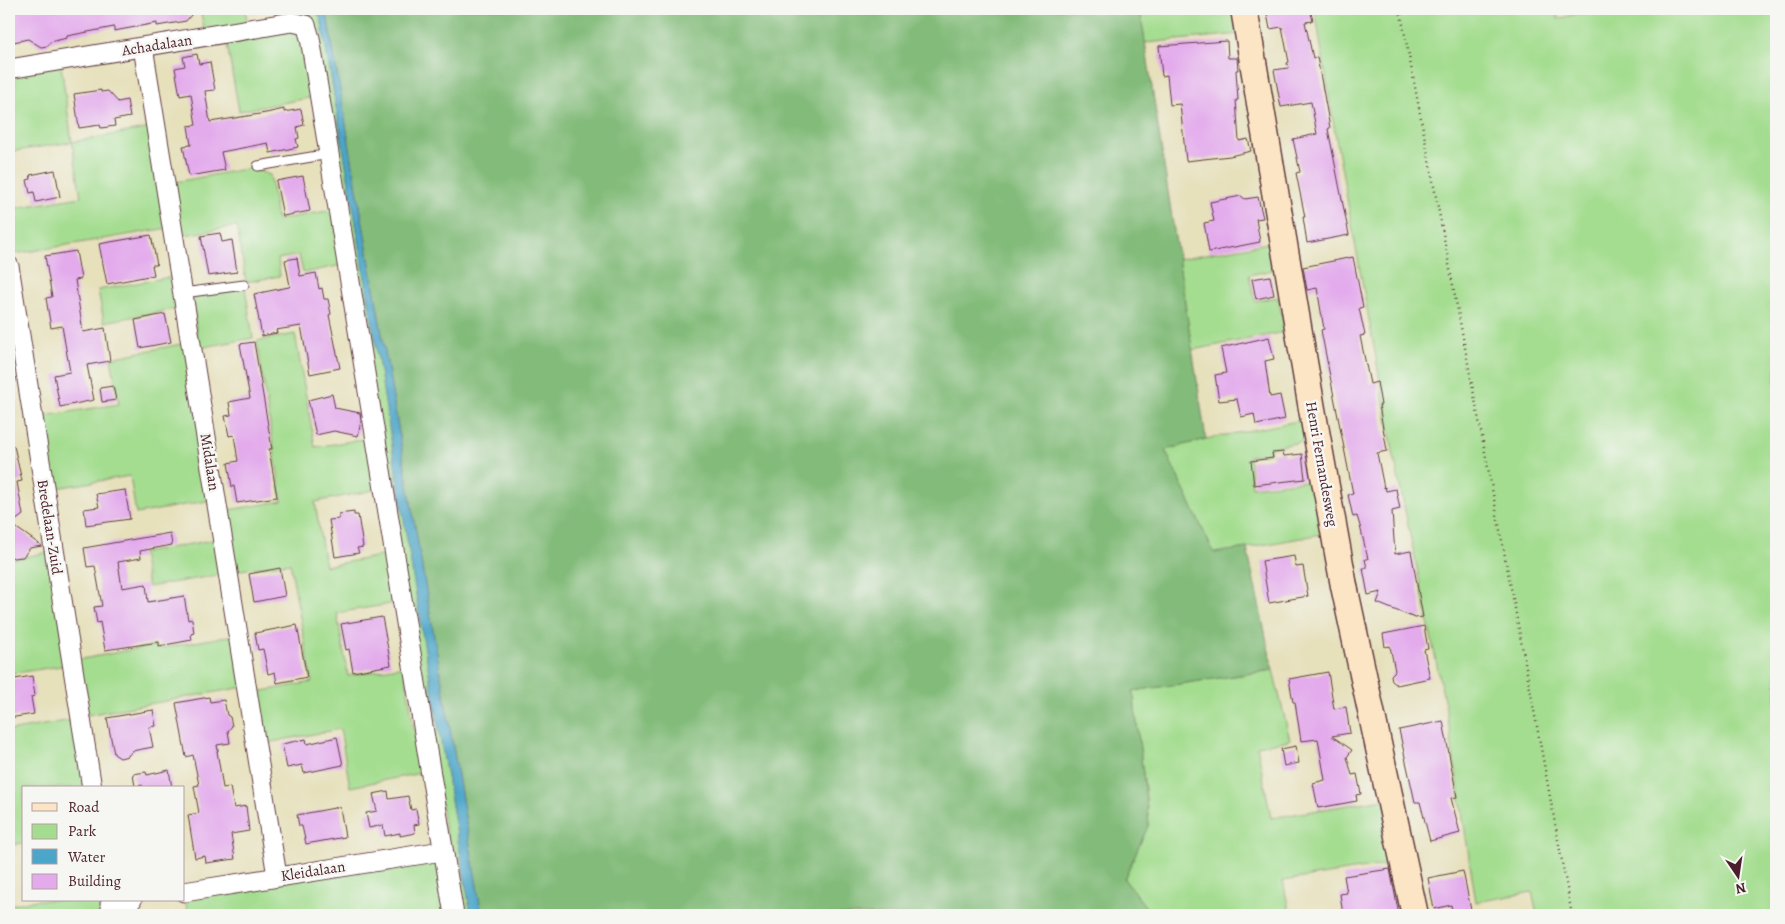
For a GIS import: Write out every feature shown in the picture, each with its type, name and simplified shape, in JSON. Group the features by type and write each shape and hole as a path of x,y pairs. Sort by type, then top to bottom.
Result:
{"street":[{"name":"Henri Fernandesweg","path":"1244,9 1344,586 1415,915"},
{"name":"Achadalaan","path":"9,69 292,22 306,25 310,38 329,154"},
{"name":"Midalaan","path":"143,47 277,876"},
{"path":"329,154 454,915"},
{"name":"Bredelaan-Zuid","path":"9,266 92,786"},
{"name":"Kleidalaan","path":"185,892 442,851"},
{"path":"111,906 125,902"}],"lane":[{"path":"258,166 329,154"},
{"path":"183,293 244,285"}],"path":[{"path":"1400,9 1572,915"}],"green space":[{"path":"200,9 245,9 248,25 205,33"},
{"path":"292,9 315,9 321,19 423,638 471,915 459,915 334,152"},
{"path":"326,9 1140,9 1206,439 1165,450 1214,553 1247,548 1273,670 1133,691 1149,824 1124,879 1152,915 482,915"},
{"path":"1140,9 1236,9 1240,34 1145,43"},
{"path":"1315,9 1557,9 1558,19 1593,9 1776,9 1776,915 1537,915 1532,892 1476,902 1447,714 1393,452 1334,127"},
{"path":"294,30 303,36 314,97 239,111 226,39"},
{"path":"61,65 72,142 9,152 9,73"},
{"path":"151,128 168,228 14,254 9,209 81,197 72,142"},
{"path":"250,168 270,175 277,220 332,210 342,265 303,273 299,255 278,259 280,276 246,282 237,226 179,236 170,183"},
{"path":"1268,243 1273,270 1249,275 1255,301 1278,297 1285,332 1192,350 1178,259"},
{"path":"176,276 181,308 104,322 98,290"},
{"path":"245,288 253,338 198,348 193,301 198,297"},
{"path":"295,334 315,447 370,438 379,489 315,502 325,566 387,555 396,603 337,613 348,676 404,666 421,773 350,787 340,729 261,744 252,693 312,682 290,563 233,571 223,511 282,501 257,341"},
{"path":"186,343 212,500 136,514 130,476 50,489 38,417 119,404 111,358"},
{"path":"1303,420 1306,441 1270,448 1270,453 1249,456 1252,487 1316,480 1327,533 1214,554 1165,450 1206,439"},
{"path":"218,539 224,574 148,587 142,553"},
{"path":"50,552 67,665 9,674 9,560"},
{"path":"234,635 244,687 87,715 77,660 156,645 157,649"},
{"path":"1273,670 1290,740 1257,746 1271,818 1384,799 1398,863 1283,881 1290,915 1152,915 1124,879 1149,823 1133,691"},
{"path":"77,719 87,786 22,786 22,843 9,845 9,731"},
{"path":"439,857 449,915 188,915 185,897"},
{"path":"25,902 103,902 105,915 9,915 9,905"}],"water":[{"path":"315,9 326,9 482,915 471,915 423,638 321,19"}],"building":[{"path":"30,9 196,9 186,21 157,26 157,23 114,31 114,27 67,36 67,38 50,42 48,46 41,47 28,39 9,43 9,12"},
{"path":"1266,9 1310,9 1313,21 1305,22 1313,58 1317,57 1330,128 1328,129 1349,235 1307,243 1303,217 1305,217 1296,173 1300,172 1293,139 1317,134 1311,102 1281,107 1274,70 1288,68 1287,63 1289,62 1282,27 1270,29"},
{"path":"1227,41 1228,58 1237,58 1238,100 1236,100 1239,141 1248,139 1251,151 1230,156 1186,161 1180,104 1170,105 1167,75 1162,76 1159,46"},
{"path":"197,54 199,64 210,62 215,90 205,91 210,122 284,109 284,112 301,109 304,125 297,127 299,138 296,139 298,147 270,153 268,143 221,152 225,170 189,176 183,146 191,145 188,126 196,125 191,94 180,96 175,68 185,66 183,57"},
{"path":"101,90 101,92 108,91 118,102 127,100 130,117 114,120 115,126 101,128 100,125 79,128 74,94"},
{"path":"55,170 60,197 36,202 34,192 30,193 27,180 31,179 30,175"},
{"path":"303,176 310,211 283,216 276,181"},
{"path":"1241,196 1245,199 1258,197 1263,218 1256,219 1260,242 1209,252 1204,223 1214,221 1210,202"},
{"path":"220,233 222,242 232,240 237,272 208,276 201,236"},
{"path":"151,235 157,265 152,265 154,275 107,284 99,244"},
{"path":"76,251 81,279 75,280 83,332 105,328 110,361 87,365 94,400 60,407 54,375 70,372 62,326 51,328 46,298 52,297 45,256"},
{"path":"1353,257 1363,307 1359,308 1365,335 1360,336 1370,384 1377,382 1387,451 1377,453 1384,488 1386,491 1396,489 1400,509 1392,511 1395,554 1411,551 1423,617 1415,618 1377,603 1381,592 1368,595 1363,568 1367,568 1365,559 1368,559 1357,516 1353,517 1348,495 1353,494 1321,330 1324,329 1317,288 1307,290 1303,267"},
{"path":"297,258 300,276 316,273 319,289 322,288 324,299 328,299 331,314 329,315 340,368 310,374 301,326 276,330 277,333 262,336 254,294 289,287 285,260"},
{"path":"1270,276 1274,295 1256,299 1252,279"},
{"path":"165,314 171,342 140,348 135,320"},
{"path":"1269,337 1274,359 1265,361 1270,397 1280,395 1285,419 1256,425 1254,414 1241,417 1237,399 1219,401 1215,375 1226,373 1221,348"},
{"path":"254,342 272,449 269,449 277,497 237,503 228,463 238,461 234,435 229,436 225,416 231,415 229,402 250,398 240,344"},
{"path":"113,386 116,400 102,402 100,388"},
{"path":"332,394 335,408 360,413 361,421 358,436 334,431 316,435 308,400"},
{"path":"9,446 14,446 22,481 17,482 23,515 11,524 42,546 30,548 23,557 13,558 9,554"},
{"path":"1283,452 1284,456 1302,454 1305,479 1254,485 1251,461 1273,458 1272,453"},
{"path":"125,490 130,519 86,525 84,509 99,507 96,494"},
{"path":"354,512 354,515 358,515 363,547 357,548 359,553 335,557 329,520 339,519 339,514"},
{"path":"170,533 172,545 140,551 141,558 118,562 122,588 146,584 148,602 184,596 188,620 192,619 194,633 191,634 192,640 159,646 159,642 105,650 100,622 97,623 94,607 102,606 95,566 87,567 84,548"},
{"path":"1294,556 1296,567 1303,566 1308,596 1269,603 1262,561"},
{"path":"280,568 285,596 254,602 249,574"},
{"path":"382,617 391,665 353,672 349,649 346,650 341,624"},
{"path":"297,625 307,677 277,683 275,672 268,674 263,649 258,650 255,633"},
{"path":"1424,626 1428,649 1424,650 1430,678 1397,685 1392,681 1391,675 1395,671 1390,646 1385,647 1383,634"},
{"path":"1328,672 1334,709 1346,707 1350,733 1332,736 1352,750 1347,757 1352,775 1357,774 1361,794 1356,795 1357,801 1318,808 1313,783 1325,780 1318,739 1301,741 1295,702 1293,702 1289,679"},
{"path":"32,676 35,696 31,697 34,714 9,718 9,680"},
{"path":"209,697 210,702 224,700 227,715 230,717 232,726 228,731 230,743 217,745 223,788 230,787 234,808 246,806 249,831 231,834 235,859 206,863 205,856 195,858 188,815 199,813 194,786 199,785 193,755 186,757 176,703"},
{"path":"153,710 156,726 149,727 153,747 132,751 128,756 120,758 114,754 107,718"},
{"path":"1443,721 1457,797 1451,798 1460,833 1430,841 1420,802 1415,802 1399,730"},
{"path":"337,737 343,765 304,773 302,765 287,768 282,744 306,739 307,744"},
{"path":"1296,746 1299,763 1284,766 1281,749"},
{"path":"169,770 172,786 135,786 133,774 146,772 147,775"},
{"path":"388,791 389,799 408,796 411,810 416,809 419,824 414,825 415,833 385,836 383,825 369,828 366,813 377,811 373,794"},
{"path":"340,807 345,837 306,844 302,826 299,826 297,815"},
{"path":"1390,869 1399,915 1343,915 1340,894 1347,893 1344,876"},
{"path":"1463,871 1472,915 1453,915 1451,905 1434,909 1428,878"}]}
